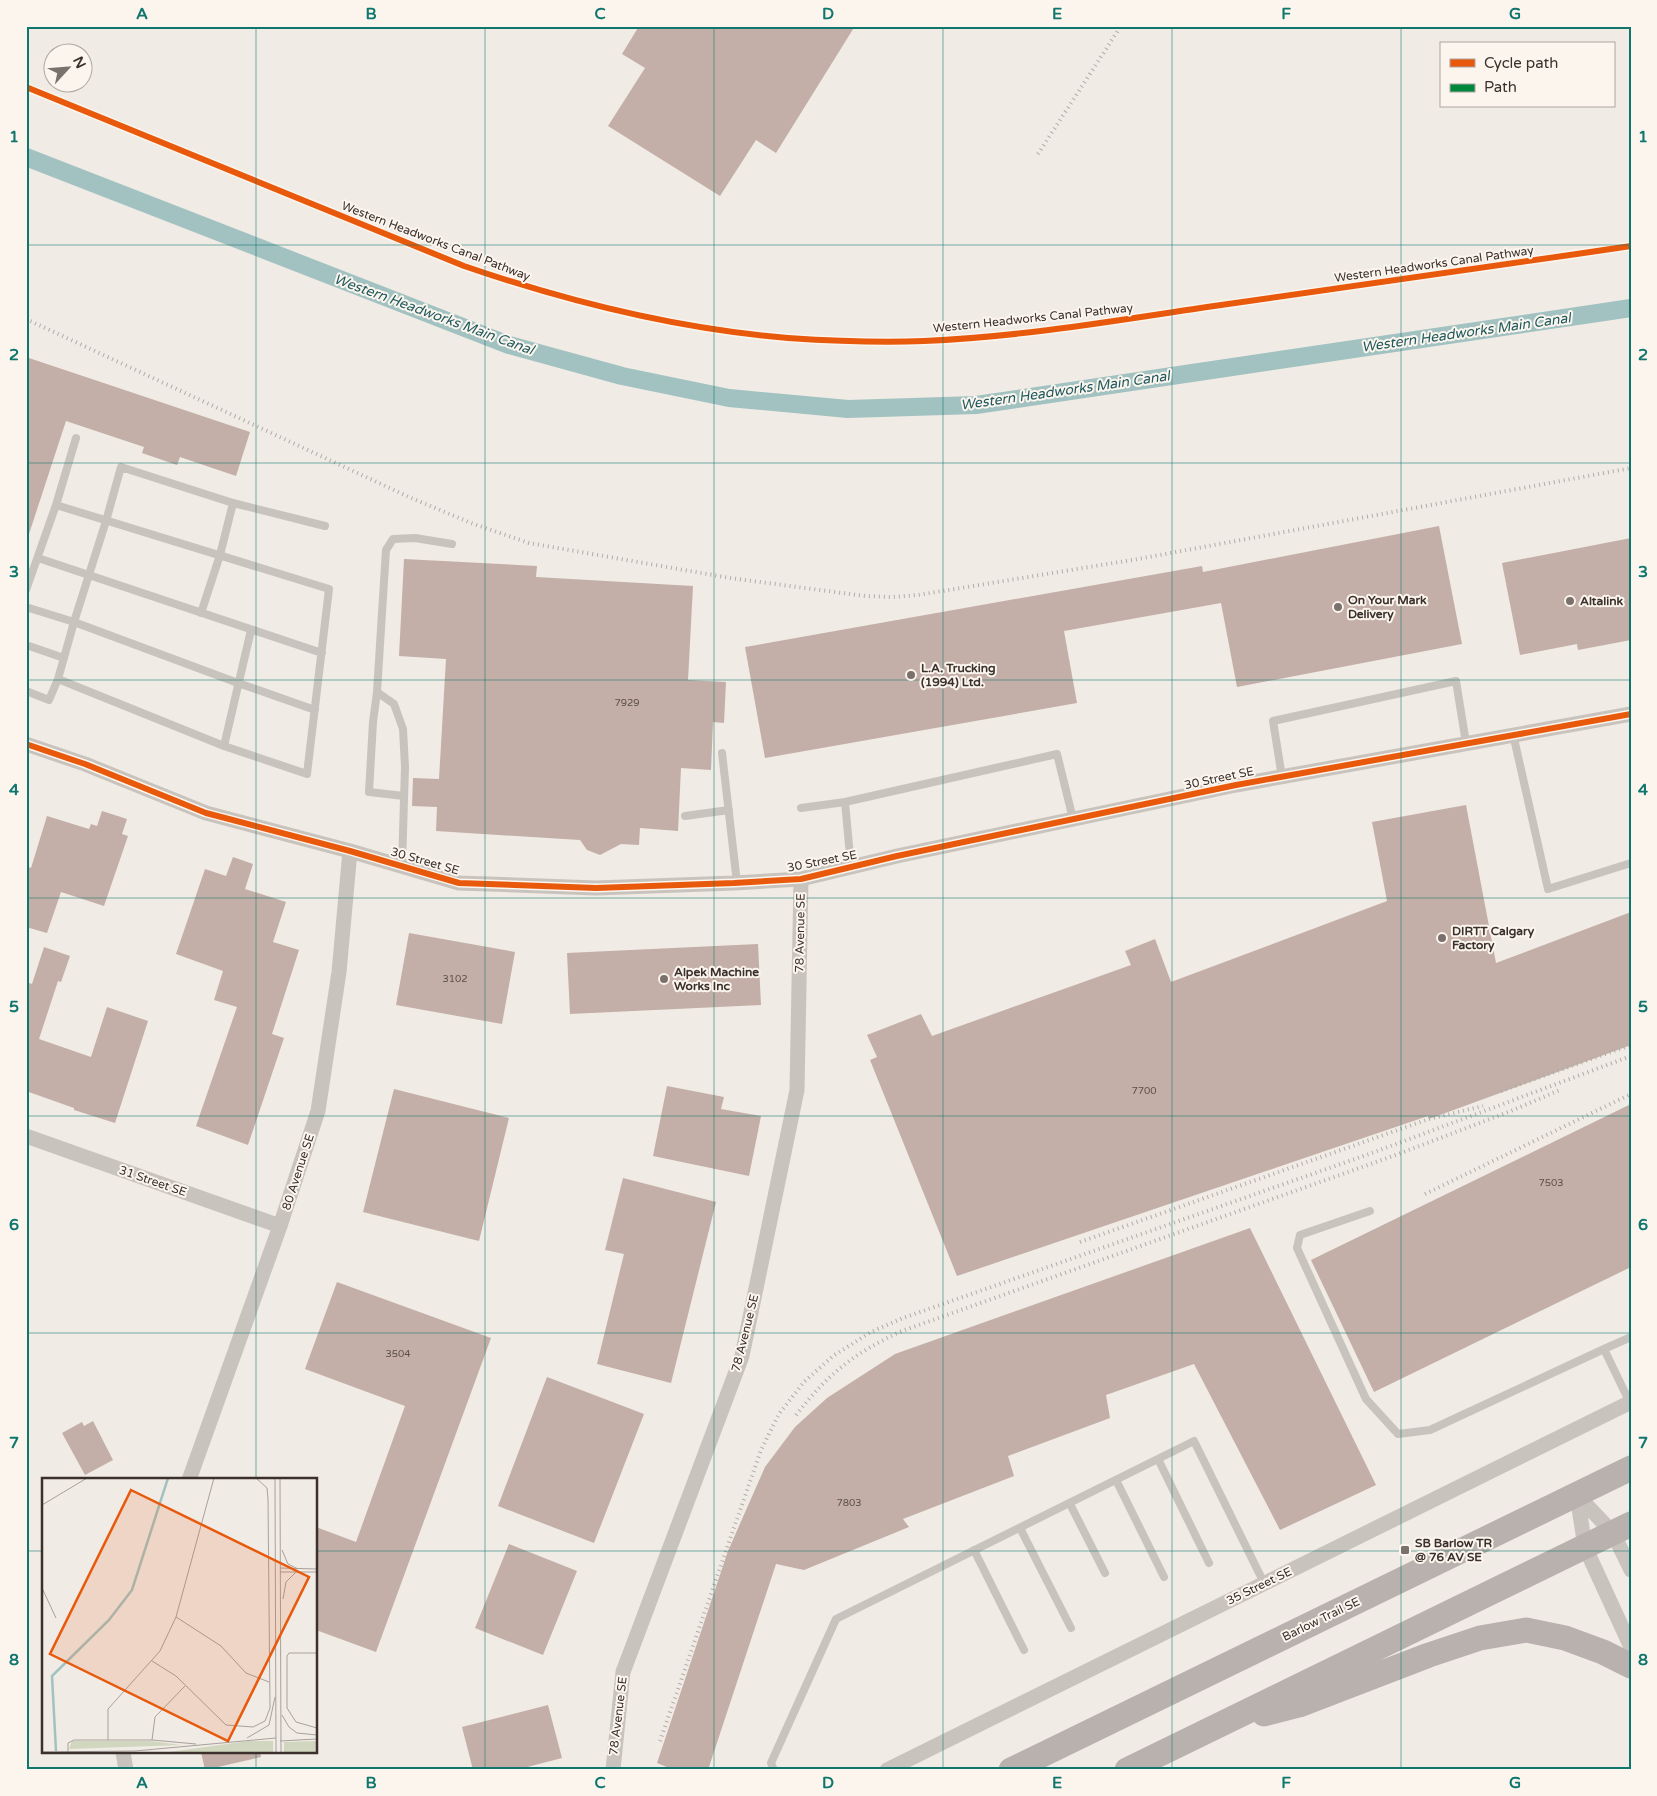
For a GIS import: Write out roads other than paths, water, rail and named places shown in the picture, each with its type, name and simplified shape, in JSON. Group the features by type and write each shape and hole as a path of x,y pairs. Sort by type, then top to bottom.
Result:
{"main road":[{"name":"Barlow Trail SE","path":"1012,1770 1631,1468"},
{"path":"1127,1770 1585,1547 1616,1526 1631,1505"},
{"path":"1216,1726 1299,1705 1429,1655 1480,1638 1526,1630 1565,1638 1603,1652 1631,1666"}],"street":[{"name":"30 Street SE","path":"26,744 85,764 206,813 350,851 459,883 596,888 801,879 1074,819 1282,776 1631,714"},
{"name":"80 Avenue SE","path":"190,1478 280,1226 318,1110 339,972 350,851"},
{"name":"78 Avenue SE","path":"613,1770 623,1672 742,1356 797,1090 801,879"},
{"name":"31 Street SE","path":"26,1136 280,1226"},
{"name":"35 Street SE","path":"887,1770 1630,1402"},
{"path":"1577,1495 1616,1526 1631,1570"},
{"path":"1577,1495 1585,1547 1631,1647"},
{"path":"123,1754 126,1770"}],"lane":[{"path":"26,590 56,505 76,438"},
{"path":"26,691 49,700 58,679 106,521 120,467 233,503 326,526"},
{"path":"201,613 220,555 233,503"},
{"path":"56,505 329,589 308,774 224,746 58,679"},
{"path":"404,796 369,792 373,722 378,692 386,550 392,539 415,538 452,544"},
{"path":"38,558 322,653"},
{"path":"26,607 74,622 315,710"},
{"path":"224,746 251,630"},
{"path":"29,646 64,658"},
{"path":"1282,776 1272,721 1456,681 1466,742"},
{"path":"378,692 394,704 403,729 405,766 402,866"},
{"path":"1513,734 1548,889 1631,863"},
{"path":"722,753 737,883"},
{"path":"801,808 845,802 1058,754 1074,819"},
{"path":"845,802 851,867"},
{"path":"686,816 729,810"},
{"path":"1370,1211 1300,1234 1297,1248 1366,1399 1398,1434 1430,1430 1631,1337"},
{"path":"1604,1349 1630,1402"},
{"path":"774,1770 771,1763 836,1619 1194,1441 1264,1583"},
{"path":"1158,1459 1209,1563"},
{"path":"1116,1480 1164,1577"},
{"path":"1070,1504 1105,1573"},
{"path":"1020,1528 1071,1628"},
{"path":"974,1550 1024,1650"}],"waterway":[{"name":"Western Headworks Main Canal","path":"26,157 509,345 622,376 729,398 848,409 976,405 1631,308"}],"railway":[{"path":"1038,154 1121,26"},
{"path":"26,319 409,497 471,523 529,543 730,578 865,596 892,597 918,595 1138,559 1631,468"},
{"path":"1501,1091 1631,1045"},
{"path":"660,1741 761,1450 779,1414 804,1382 833,1356 871,1332 903,1318 1372,1153 1631,1056"},
{"path":"796,1415 820,1387 843,1366 856,1356 902,1331 1393,1156 1511,1111 1562,1089"},
{"path":"1425,1194 1631,1094"},
{"path":"1080,1242 1429,1119 1483,1106"}],"place":[{"name":"Altalink","path":"1570,601"},
{"name":"On Your Mark Delivery","path":"1338,607"},
{"name":"L.A. Trucking (1994) Ltd.","path":"911,675"},
{"name":"DIRTT Calgary Factory","path":"1442,938"},
{"name":"Alpek Machine Works Inc","path":"664,979"},
{"name":"SB Barlow TR @ 76 AV SE","path":"1405,1550"}]}
